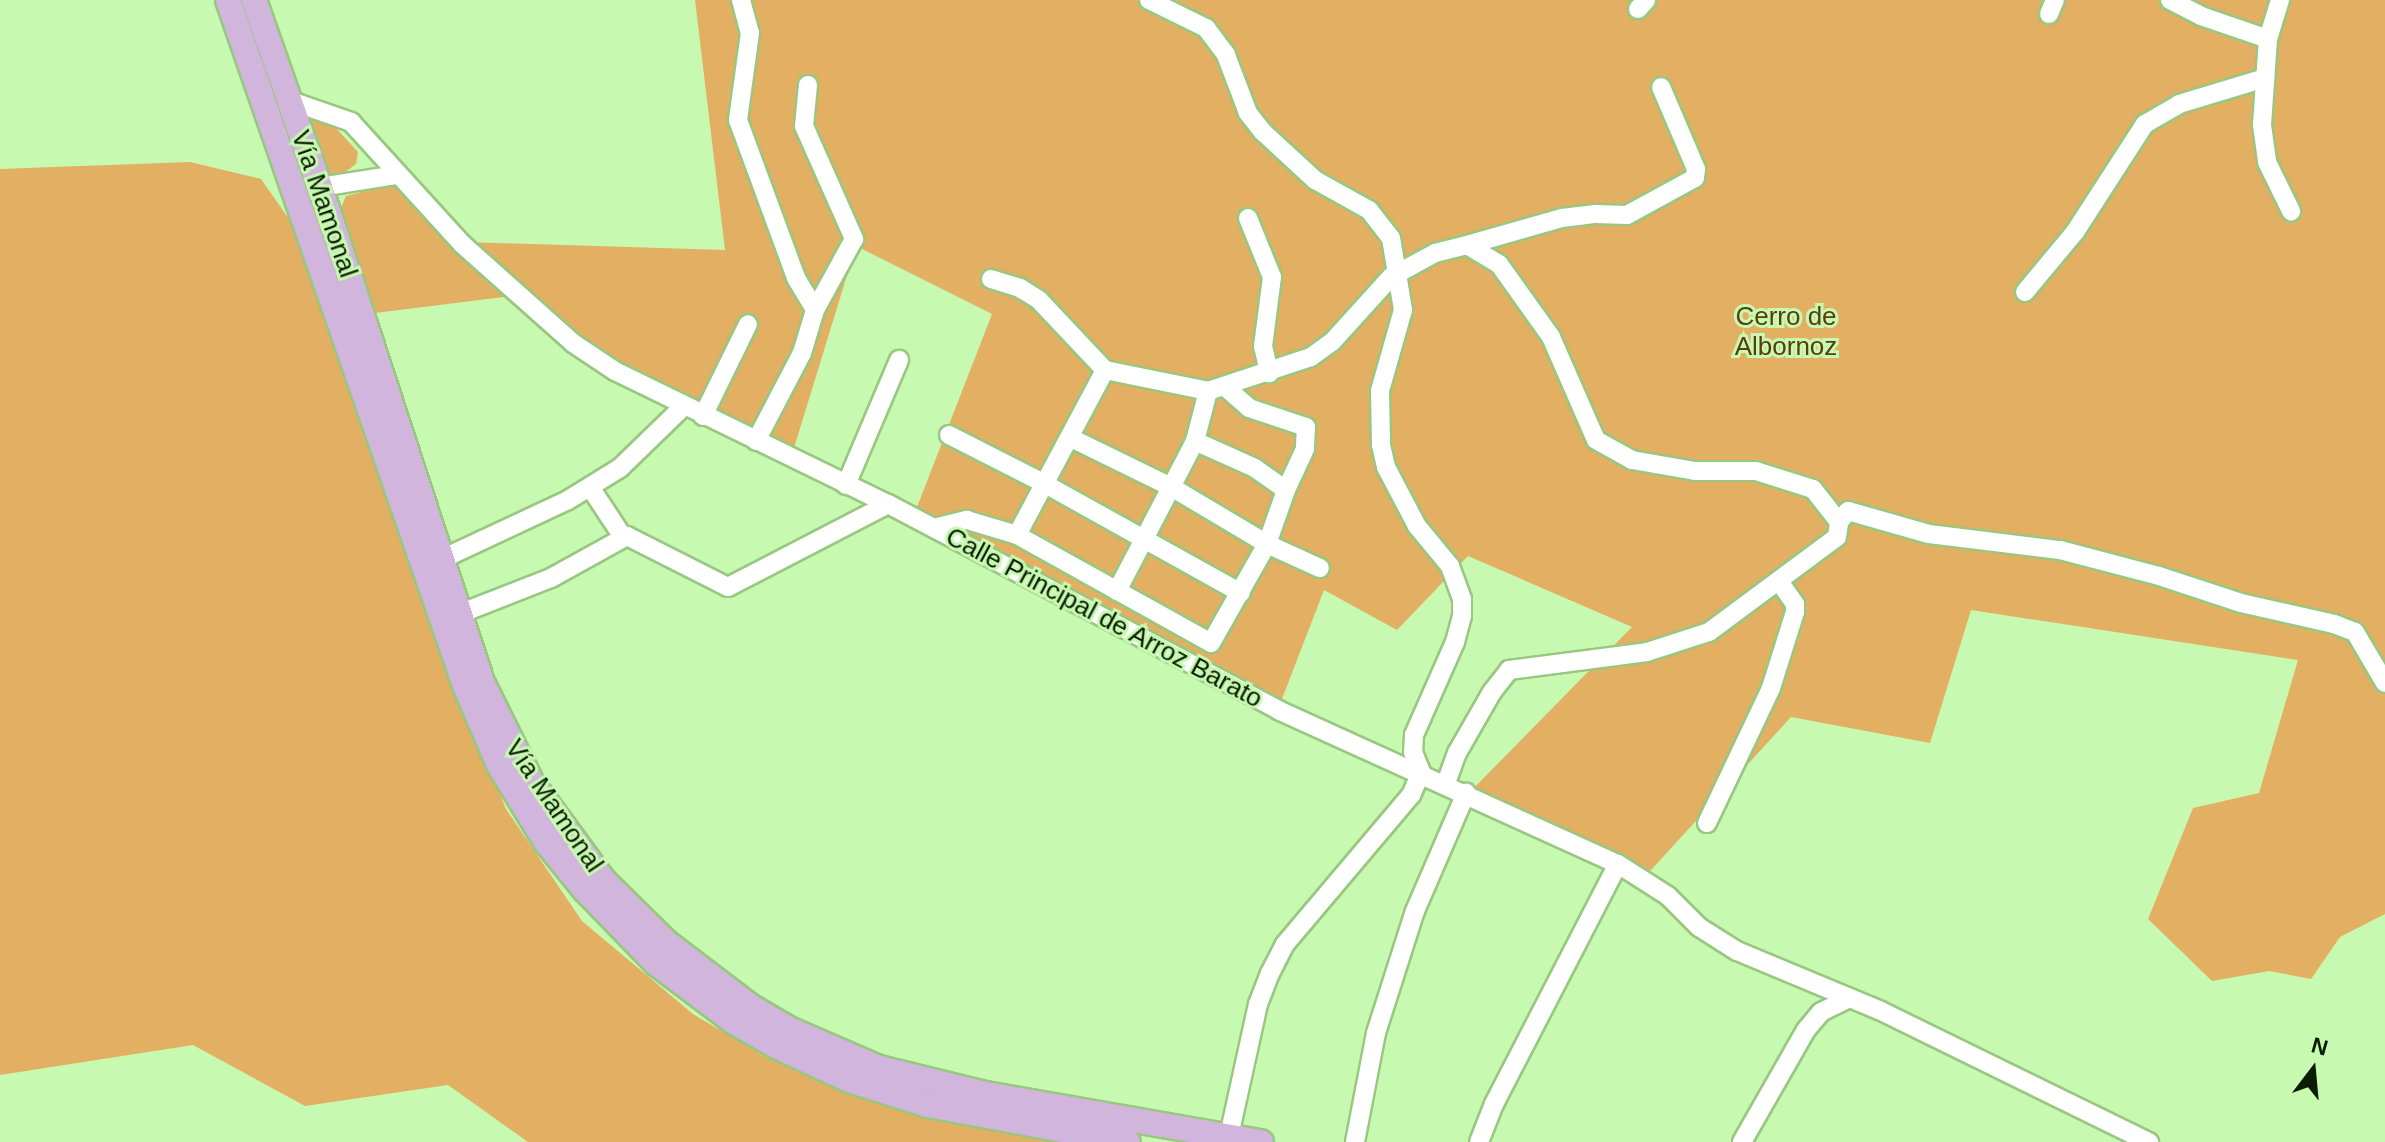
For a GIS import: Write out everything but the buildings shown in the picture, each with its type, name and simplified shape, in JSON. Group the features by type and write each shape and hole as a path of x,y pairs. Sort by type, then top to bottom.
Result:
{"main road":[{"name":"Vía Mamonal","path":"228,0 466,688 499,765 546,842 585,890 657,964 734,1022 776,1046 849,1080 928,1105 1128,1142"},
{"name":"Vía Mamonal","path":"254,0 320,187 459,614 502,727 532,783 604,881 666,942 750,1006 825,1046 879,1068 935,1084 1261,1142"}],"street":[{"path":"741,0 750,33 738,120 796,278 815,310"},
{"path":"1149,0 1206,28 1216,38 1234,71 1248,113 1263,132 1315,180 1342,193 1381,221 1391,238 1403,310 1380,391 1381,445 1386,467 1417,526 1456,577 1462,599 1462,616 1455,642 1414,735 1413,752 1421,772 1411,795 1305,919 1275,964 1258,1004 1229,1136"},
{"path":"2280,0 2268,39 2262,125 2267,162 2291,211"},
{"path":"2176,1 2201,16 2268,39"},
{"path":"2025,292 2075,232 2145,124 2179,104 2265,78"},
{"path":"756,441 802,353 815,310 854,239 804,126 808,85"},
{"path":"1216,389 1311,357 1332,342 1359,310 1399,272 1435,253 1562,218 1596,214 1627,215 1695,178 1696,169 1661,87"},
{"name":"Calle Principal de Arroz Barato","path":"288,100 351,122 369,138 397,175 462,244 573,343 615,371 888,504 1278,710 1446,783 1618,864 1668,896 1714,938 1850,998 2149,1142"},
{"path":"320,187 397,175"},
{"path":"1248,218 1272,277 1263,346 1269,373"},
{"path":"1467,245 1499,264 1551,337 1596,440 1632,460 1695,471 1756,471 1813,489 1839,522"},
{"path":"934,528 967,520 1017,535 1211,643 1267,544 1286,490 1305,449 1306,427 1249,408 1216,389 1105,370 1039,300 1020,288 991,279"},
{"path":"703,416 748,324"},
{"path":"846,485 899,360"},
{"path":"1017,535 1105,370"},
{"path":"1117,591 1173,488 1216,389"},
{"path":"442,559 590,487 620,468 684,406"},
{"path":"949,435 1045,484 1241,593"},
{"path":"1071,438 1173,488 1267,544 1320,568"},
{"path":"1195,441 1255,468 1286,490"},
{"path":"590,487 623,537"},
{"path":"459,614 551,578 623,537 634,538 728,587 888,504"},
{"path":"1446,783 1457,753 1492,692 1509,670 1659,648 1709,632 1837,537 1839,522 1848,511 1929,534 2060,550 2159,576 2241,603 2334,624 2355,632 2385,683"},
{"path":"1707,823 1771,688 1795,612 1795,604 1779,581"},
{"path":"1355,1142 1376,1033 1415,911 1466,793"},
{"path":"1479,1142 1494,1104 1618,864"},
{"path":"1742,1142 1806,1030 1821,1012 1850,998"}],"green space":[{"name":"Cerro de Albornoz","path":"695,0 2385,0 2385,914 2340,937 2311,979 2269,971 2212,981 2148,919 2193,808 2259,793 2298,660 1971,610 1930,743 1791,717 1641,881 1467,795 1632,627 1468,556 1397,630 1324,590 1275,717 912,520 992,314 856,246 790,461 613,373 464,242 725,250"},
{"path":"299,109 335,127 358,152 356,164 344,173 323,178"},
{"path":"190,162 261,179 294,226 457,689 506,809 582,921 693,1014 767,1058 846,1092 992,1129 1061,1142 528,1142 448,1085 305,1106 193,1045 0,1075 0,169"},
{"path":"395,184 513,296 375,313 340,210 346,196"}]}
